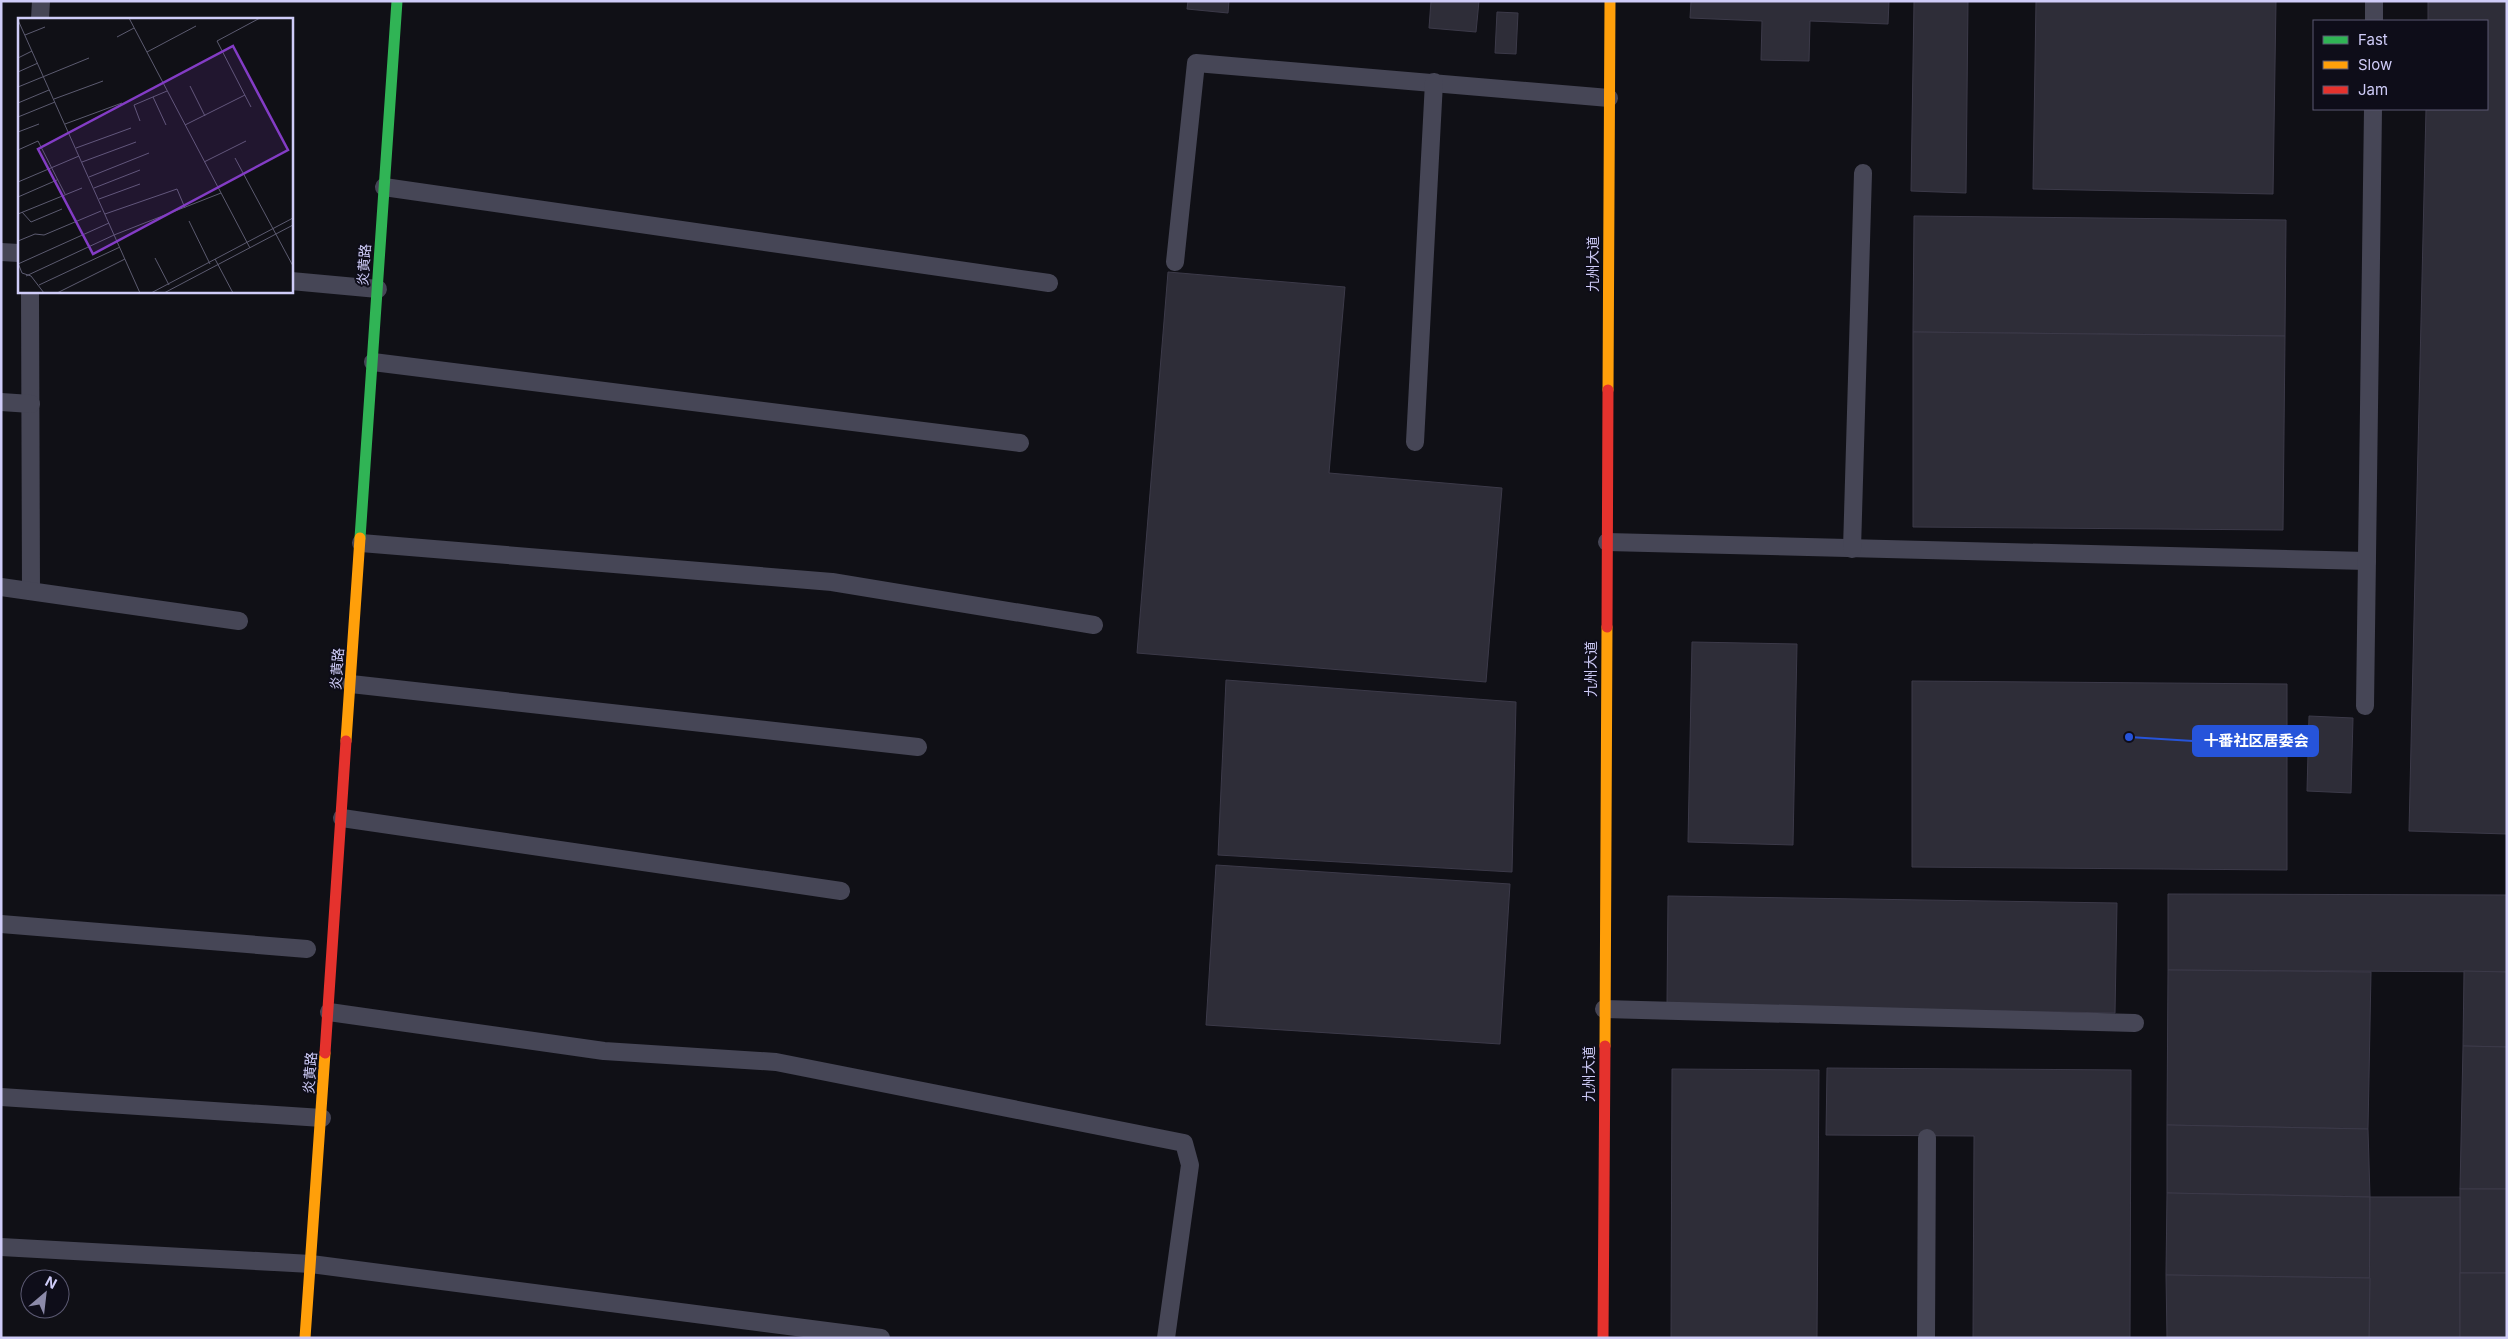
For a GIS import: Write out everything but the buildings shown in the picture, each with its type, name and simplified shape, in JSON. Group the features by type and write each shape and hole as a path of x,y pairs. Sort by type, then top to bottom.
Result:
{"street":[{"name":"炎黄路","path":"305,1338 352,684 397,1"},
{"name":"九州大道","path":"1603,1338 1610,1"}],"lane":[{"path":"40,18 41,1"},
{"path":"2374,1 2374,20"},
{"path":"1175,262 1196,63 1609,98"},
{"path":"1415,442 1434,82"},
{"path":"2365,706 2372,110"},
{"path":"1852,549 1863,174"},
{"path":"384,187 1049,283"},
{"path":"1,252 18,253"},
{"path":"292,280 378,289"},
{"path":"30,292 31,591"},
{"path":"373,362 1020,443"},
{"path":"1,402 31,404"},
{"path":"1607,542 2367,561"},
{"path":"361,543 832,582 1094,625"},
{"path":"1,587 239,621"},
{"path":"352,684 918,747"},
{"path":"342,818 841,891"},
{"path":"1,924 307,949"},
{"path":"1604,1009 2135,1023"},
{"path":"329,1012 604,1051 776,1062 1184,1144 1190,1165 1166,1338"},
{"path":"1,1097 322,1118"},
{"path":"1926,1338 1927,1138"},
{"path":"1,1247 311,1264 881,1338"}],"traffic: fast":[{"path":"360,538 397,1"}],"traffic: slow":[{"path":"1608,390 1610,1"},
{"path":"346,741 360,538"},
{"path":"1605,1046 1607,627"},
{"path":"305,1338 325,1053"}],"traffic: jam":[{"path":"1607,627 1608,390"},
{"path":"325,1053 346,741"},
{"path":"1603,1338 1605,1046"}],"place":[{"name":"十番社区居委会","path":"2129,737"}]}
